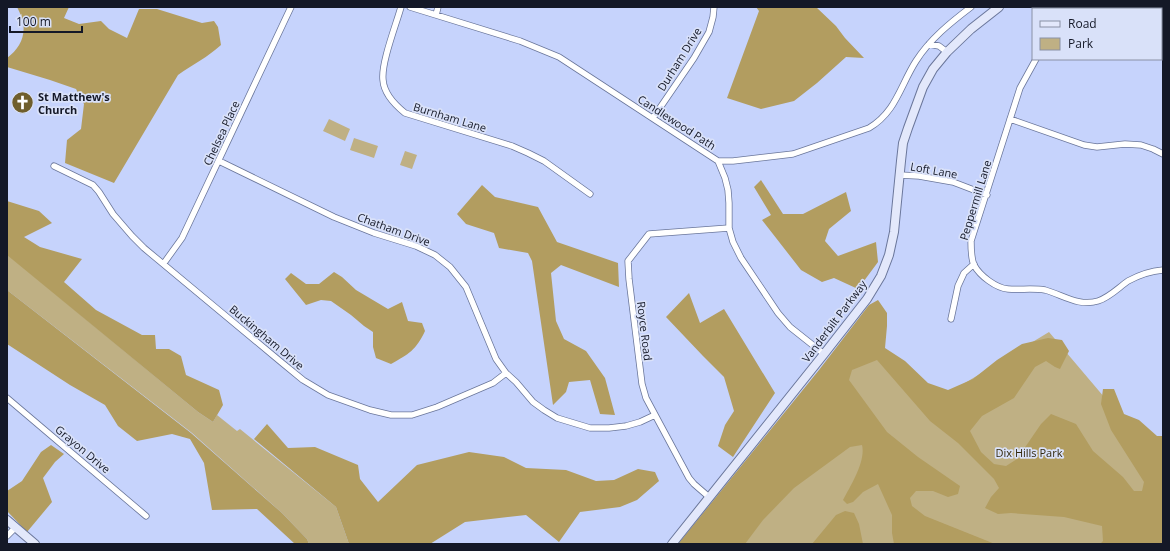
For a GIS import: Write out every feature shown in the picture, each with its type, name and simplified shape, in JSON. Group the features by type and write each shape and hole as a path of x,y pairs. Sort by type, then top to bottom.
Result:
{"main road":[{"name":"Vanderbilt Parkway","path":"672,544 867,299 881,276 889,255 894,232 903,144 923,87 933,69 947,52 971,29 999,7"},
{"path":"7,520 35,544"}],"street":[{"name":"Chelsea Place","path":"164,263 182,238 291,7"},
{"name":"Burnham Lane","path":"401,7 385,63 383,80 387,92 395,105 405,113 512,146 528,153 544,161 590,194"},
{"name":"Candlewood Path","path":"410,7 520,41 559,57 718,161 733,161 793,154 869,128 879,123 893,106 906,78 929,44 948,24 971,7"},
{"path":"436,16 438,7"},
{"name":"Durham Drive","path":"653,118 694,58 709,32 714,7"},
{"path":"929,44 939,46 947,52"},
{"name":"Peppermill Lane","path":"974,264 971,251 972,241 1020,88 1035,60"},
{"path":"1010,120 1084,145 1097,147 1125,144 1141,145 1163,154"},
{"name":"Chatham Drive","path":"219,161 334,217 360,228 416,246 435,255 450,267 466,287 496,359 506,373 533,402 557,418 590,428 610,428 626,426 655,416"},
{"path":"718,161 728,190 730,203 729,228 733,242 741,258 778,313 790,327 824,354"},
{"name":"Buckingham Drive","path":"54,166 93,185 113,214 144,248 164,263 303,380 328,395 370,410 391,415 412,415 437,407 471,393 493,383 506,373"},
{"name":"Loft Lane","path":"899,175 919,176 953,182 987,195"},
{"name":"Royce Road","path":"709,498 689,478 646,398 642,384 628,262 650,234 729,228"},
{"path":"951,319 958,286 964,273 974,264 986,279 1006,289 1045,290 1078,302 1088,303 1098,301 1108,296 1139,276 1149,272 1163,270"},
{"name":"Grayon Drive","path":"7,398 146,516"},
{"path":"7,536 16,527"}],"green space":[{"path":"17,7 69,7 64,18 79,24 101,21 109,29 127,38 139,9 157,9 202,23 214,21 218,27 221,45 178,75 114,183 65,163 67,140 81,129 84,104 76,89 7,67 7,58 19,46 24,30 21,16"},
{"path":"756,7 816,7 836,26 864,58 846,57 794,101 761,109 727,98 759,11"},
{"path":"329,119 350,129 345,141 323,131"},
{"path":"354,138 378,146 374,158 350,150"},
{"path":"405,151 417,155 412,169 400,165"},
{"path":"761,180 783,214 803,214 846,192 851,211 829,229 825,241 838,256 876,242 878,262 858,289 834,278 822,282 801,270 762,220 771,215 754,187"},
{"path":"482,185 495,197 538,207 557,242 618,263 619,287 561,265 551,273 556,321 564,339 586,351 605,378 615,415 600,414 590,380 569,382 566,392 553,405 532,261 528,253 499,248 494,233 466,224 457,214"},
{"path":"7,201 39,211 52,223 24,237 40,247 82,259 64,282 96,310 142,335 155,335 156,349 169,349 181,356 186,375 219,390 223,405 213,422 198,412 7,255"},
{"path":"7,254 198,412 213,422 217,415 237,431 240,429 336,507 349,544 309,544 307,539 282,513 192,433 7,290"},
{"path":"334,272 356,290 388,309 402,302 408,321 422,323 425,331 415,347 391,364 376,358 373,347 373,332 331,301 321,300 306,305 285,279 291,273 306,284 319,284"},
{"path":"7,290 191,433 282,513 307,539 309,544 295,544 257,509 212,510 204,463 190,439 172,434 137,441 118,426 105,405 70,385 7,344"},
{"path":"689,293 700,323 724,309 775,393 733,457 718,446 725,425 734,411 724,377 666,317"},
{"path":"878,300 887,313 885,348 905,361 928,383 948,390 973,379 997,360 1022,344 1048,338 1062,340 1069,351 1060,369 1046,361 1035,367 1014,398 982,416 970,431 981,452 994,464 1006,466 1017,459 1041,424 1051,414 1076,424 1093,451 1123,477 1134,491 1142,491 1144,482 1111,430 1101,404 1103,389 1114,389 1124,414 1139,420 1157,436 1163,436 1163,544 1100,544 1103,541 1102,526 1064,517 1011,513 998,514 985,508 991,497 999,488 994,479 958,443 930,421 877,360 852,370 849,380 887,432 918,457 960,486 958,494 948,497 933,491 916,491 910,498 912,506 925,516 995,544 894,544 892,533 892,515 878,484 863,492 853,502 847,504 843,500 860,465 863,451 862,445 850,447 794,488 763,520 745,544 678,544 819,370 869,305"},
{"name":"Dix Hills Park","path":"1049,332 1149,450 1163,544 682,544 874,345 942,397"},
{"path":"267,424 288,448 315,447 358,465 360,479 378,502 417,465 469,452 504,457 526,468 566,470 596,481 614,480 638,469 655,472 659,481 637,500 620,507 580,512 559,542 526,515 465,522 430,544 349,544 336,507 254,439"},
{"path":"51,445 64,454 55,462 43,478 52,502 27,532 7,511 7,491 22,481 41,452"},
{"path":"845,511 854,513 859,524 863,544 812,544 836,515"}],"place":[{"name":"St Matthew's Church","path":"23,102"}]}
